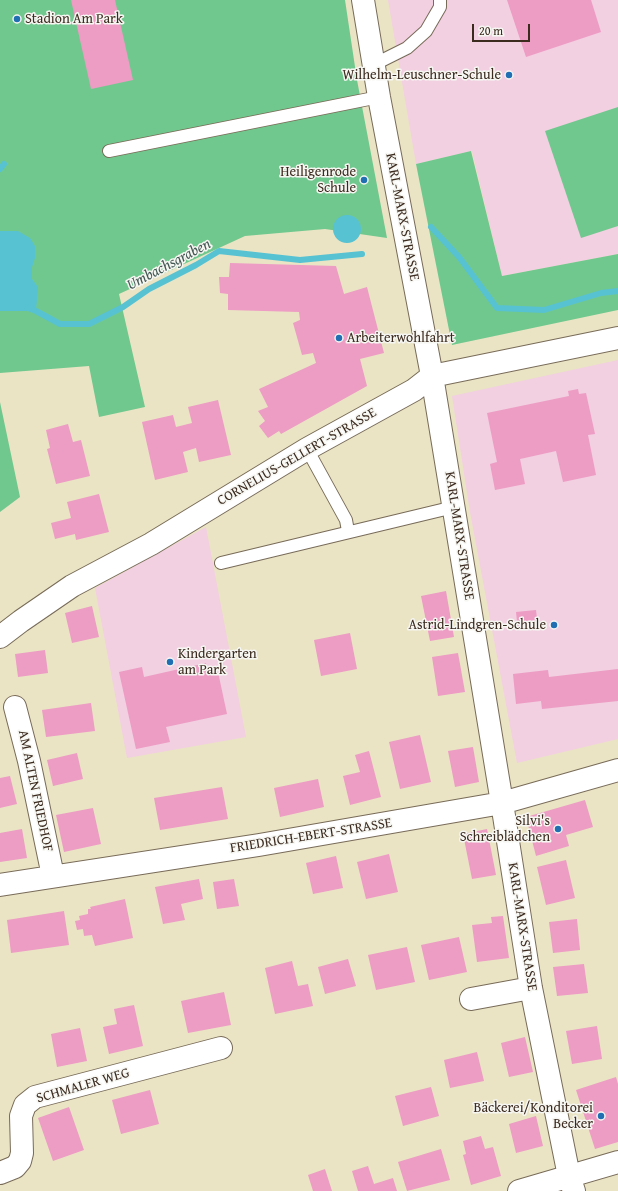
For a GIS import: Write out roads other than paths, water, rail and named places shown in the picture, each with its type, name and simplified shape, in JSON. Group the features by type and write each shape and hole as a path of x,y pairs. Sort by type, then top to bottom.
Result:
{"street":[{"name":"KARL-MARX-STRASSE","path":"363,0 375,64 379,97 432,376 531,988 571,1183"},
{"name":"CORNELIUS-GELLERT-STRASSE","path":"0,637 20,621 72,586 151,544 307,449 414,390 432,376 618,338"},
{"name":"AM ALTEN FRIEDHOF","path":"15,707 29,761 53,876"},
{"name":"FRIEDRICH-EBERT-STRASSE","path":"0,885 259,845 502,803 618,770"},
{"path":"471,999 531,988"},
{"name":"SCHMALER WEG","path":"0,1172 15,1166 20,1161 22,1153 21,1116 25,1105 35,1097 221,1048"},
{"path":"518,1191 571,1183 618,1162"}],"lane":[{"path":"375,64 407,48 426,31 440,7 440,0"},
{"path":"109,151 379,97"},
{"path":"307,449 346,520 348,531"},
{"path":"221,563 348,531 454,507"}],"water":[{"path":"347,215 357,219 361,229 357,239 347,243 337,239 333,229 337,219"},
{"path":"0,231 18,231 30,238 35,246 32,279 38,287 36,311 0,311"}],"waterway":[{"path":"0,169 4,164"},
{"name":"Umbachsgraben","path":"431,227 459,257 497,308 544,310 601,293 618,291"},
{"name":"Umbachsgraben","path":"28,308 60,324 89,324 123,307 149,289 196,265 219,251 300,260 362,254"}],"place":[{"name":"Stadion Am Park","path":"17,19"},
{"name":"Wilhelm-Leuschner-Schule","path":"509,75"},
{"name":"Heiligenrode Schule","path":"364,180"},
{"name":"Arbeiterwohlfahrt","path":"339,338"},
{"name":"Astrid-Lindgren-Schule","path":"554,625"},
{"name":"Kindergarten am Park","path":"170,662"},
{"name":"Silvi's Schreiblädchen","path":"558,829"},
{"name":"Bäckerei/Konditorei Becker","path":"601,1116"}]}
